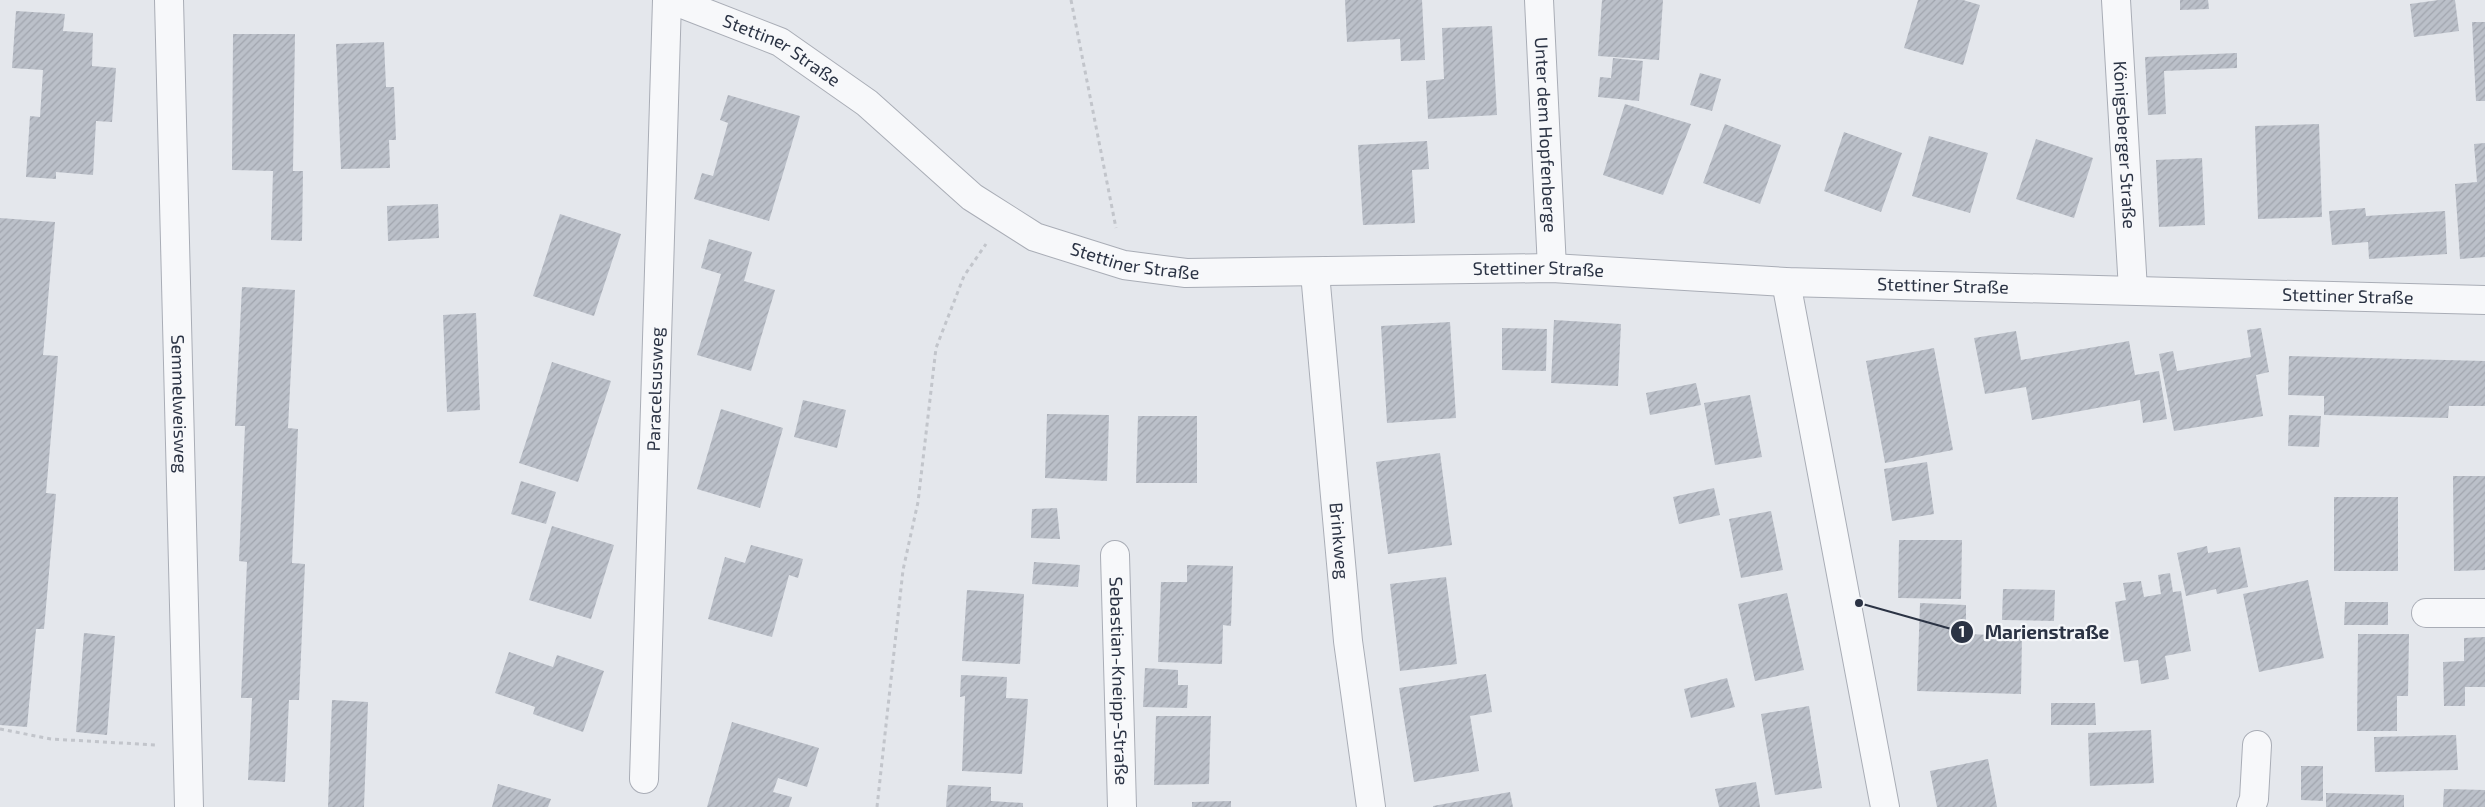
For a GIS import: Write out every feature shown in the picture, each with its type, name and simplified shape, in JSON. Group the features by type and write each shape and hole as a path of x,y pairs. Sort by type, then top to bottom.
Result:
{"street":[{"name":"Semmelweisweg","path":"170,0 189,807"},
{"name":"Paracelsusweg","path":"644,779 666,0"},
{"name":"Stettiner Straße","path":"672,0 780,42 867,103 972,197 1035,237 1124,266 1186,273 1315,273 1552,268 1786,282 2485,300"},
{"name":"Unter dem Hopfenberge","path":"1539,0 1552,268"},
{"name":"Königsberger Straße","path":"2116,0 2133,290"},
{"name":"Brinkweg","path":"1315,273 1348,641 1371,807"},
{"path":"1786,282 1885,807"},
{"name":"Sebastian-Kneipp-Straße","path":"1115,555 1122,807"},
{"path":"2426,613 2485,613"},
{"path":"2251,807 2254,798 2257,745"}],"path":[{"path":"1071,0 1124,266"},
{"path":"877,807 903,570 918,502 936,348 964,276 1004,218"},
{"path":"0,729 51,739 188,746"}],"building":[{"path":"1345,0 1422,0 1425,60 1401,61 1400,39 1347,42"},
{"path":"1602,0 1663,0 1659,60 1598,56"},
{"path":"1918,0 1963,0 1980,5 1963,65 1904,48"},
{"path":"2180,0 2208,0 2209,9 2180,10"},
{"path":"2455,0 2459,31 2414,37 2410,4"},
{"path":"16,11 65,14 63,31 93,33 92,66 116,68 112,122 96,121 93,175 56,172 56,179 26,177 30,116 40,117 43,70 12,68"},
{"path":"2472,22 2485,22 2485,101 2476,101"},
{"path":"1492,26 1497,115 1428,119 1426,81 1444,79 1442,28"},
{"path":"233,34 295,34 293,171 303,171 302,241 271,240 273,171 232,170"},
{"path":"384,42 386,87 394,87 396,140 389,140 390,168 341,169 336,44"},
{"path":"2237,53 2237,68 2164,71 2166,114 2148,115 2145,57"},
{"path":"1613,58 1643,61 1639,101 1598,97 1600,77 1611,78"},
{"path":"1700,73 1721,79 1712,111 1690,105"},
{"path":"728,95 800,116 769,221 694,199 702,173 713,176 728,123 720,120"},
{"path":"1625,104 1691,124 1663,195 1603,175"},
{"path":"1725,124 1781,145 1760,204 1703,183"},
{"path":"2319,124 2322,217 2258,219 2255,126"},
{"path":"1844,132 1902,153 1881,212 1824,191"},
{"path":"1929,136 1988,153 1970,213 1912,196"},
{"path":"2036,139 2093,158 2074,218 2016,199"},
{"path":"1427,141 1429,169 1412,170 1415,223 1363,225 1358,145"},
{"path":"2485,143 2485,257 2460,259 2455,184 2477,182 2474,144"},
{"path":"2202,158 2205,225 2159,227 2156,160"},
{"path":"438,204 439,238 388,241 387,206"},
{"path":"2365,208 2366,216 2445,211 2447,254 2369,259 2368,242 2332,245 2329,211"},
{"path":"560,214 621,234 594,316 533,296"},
{"path":"0,218 55,222 43,355 58,356 46,493 56,494 44,629 36,629 27,727 0,725"},
{"path":"709,239 752,252 744,281 775,290 751,371 697,355 721,274 701,268"},
{"path":"242,287 295,290 288,428 298,429 292,563 305,564 299,700 289,700 285,782 248,780 252,698 241,698 247,562 239,561 245,426 235,426"},
{"path":"476,313 480,410 447,412 443,315"},
{"path":"1554,320 1621,324 1618,386 1551,383"},
{"path":"1450,322 1456,418 1387,423 1381,326"},
{"path":"1502,328 1547,329 1546,371 1502,370"},
{"path":"2261,328 2269,372 2256,375 2263,416 2174,431 2159,354 2173,351 2177,371 2251,357 2247,330"},
{"path":"2016,331 2021,360 2129,341 2135,375 2159,371 2167,419 2143,423 2140,400 2032,420 2026,387 1985,394 1974,338"},
{"path":"1934,348 1953,450 1885,463 1866,361"},
{"path":"2289,356 2485,361 2485,406 2449,406 2448,418 2324,415 2324,396 2288,395"},
{"path":"552,362 611,381 578,482 519,463"},
{"path":"1696,383 1701,405 1650,415 1646,393"},
{"path":"1750,395 1762,457 1715,465 1704,403"},
{"path":"803,400 846,410 837,448 794,437"},
{"path":"721,409 783,428 760,508 697,489"},
{"path":"1047,414 1109,415 1107,481 1045,478"},
{"path":"2289,415 2321,416 2319,447 2288,446"},
{"path":"1138,416 1197,416 1197,483 1136,483"},
{"path":"1440,453 1452,545 1388,554 1376,462"},
{"path":"1927,462 1934,514 1892,521 1884,469"},
{"path":"2453,476 2485,476 2485,570 2454,571"},
{"path":"521,481 556,492 546,524 511,514"},
{"path":"1714,488 1720,515 1679,524 1673,497"},
{"path":"2334,497 2398,497 2398,571 2334,571"},
{"path":"1057,508 1060,539 1031,538 1032,509"},
{"path":"1771,511 1783,570 1741,578 1729,519"},
{"path":"552,526 614,545 591,619 529,600"},
{"path":"1899,540 1962,540 1961,599 1898,598"},
{"path":"751,545 803,559 798,578 789,575 772,637 708,619 725,557 745,563"},
{"path":"2207,546 2208,553 2240,547 2248,587 2217,594 2216,589 2186,596 2177,553"},
{"path":"1034,562 1080,565 1078,587 1032,584"},
{"path":"1187,565 1233,566 1231,626 1223,625 1222,664 1158,662 1161,582 1187,582"},
{"path":"2170,573 2173,592 2181,591 2191,651 2165,656 2169,679 2141,684 2138,660 2124,662 2115,602 2126,600 2123,583 2141,581 2144,597 2161,594 2158,575"},
{"path":"1446,577 1457,664 1400,671 1390,584"},
{"path":"2308,580 2324,658 2259,672 2243,594"},
{"path":"2003,589 2055,590 2054,621 2002,620"},
{"path":"967,590 1024,594 1020,664 962,661"},
{"path":"1787,593 1804,670 1755,681 1738,604"},
{"path":"2345,602 2388,602 2388,625 2344,625"},
{"path":"1920,603 1966,605 1966,634 2022,636 2021,694 1917,691"},
{"path":"84,633 115,636 107,735 76,732"},
{"path":"2358,634 2409,634 2408,696 2397,696 2397,731 2357,731"},
{"path":"2485,637 2485,687 2465,687 2465,706 2444,706 2443,662 2464,661 2464,638"},
{"path":"509,652 553,667 557,655 604,671 583,732 533,714 535,707 495,693"},
{"path":"1145,668 1178,670 1178,685 1188,685 1187,708 1143,707"},
{"path":"1486,674 1492,712 1470,716 1479,771 1414,782 1399,688"},
{"path":"961,675 1007,677 1006,698 1028,699 1022,774 962,771 965,696 960,697"},
{"path":"1727,678 1735,707 1691,718 1684,689"},
{"path":"332,700 368,702 364,807 328,807"},
{"path":"2051,703 2095,703 2096,725 2051,725"},
{"path":"1809,706 1822,788 1775,795 1761,714"},
{"path":"1156,716 1211,716 1209,784 1154,785"},
{"path":"732,722 819,748 807,787 778,778 773,792 792,797 789,807 707,807"},
{"path":"2151,730 2154,783 2090,786 2088,733"},
{"path":"2456,735 2458,770 2375,772 2374,737"},
{"path":"1988,759 1997,807 1937,807 1930,771"},
{"path":"2301,766 2323,766 2323,801 2301,800"},
{"path":"1756,782 1760,807 1719,807 1715,789"},
{"path":"498,784 551,799 548,807 492,807"},
{"path":"948,785 991,787 991,801 1023,803 1023,807 946,807"},
{"path":"2444,789 2485,790 2485,807 2443,807"},
{"path":"1510,792 1513,807 1433,807 1433,806"},
{"path":"2326,793 2404,795 2404,807 2326,807"},
{"path":"1231,801 1231,807 1192,807 1192,802"}],"place":[{"name":"Marienstraße","path":"1859,603"}]}
